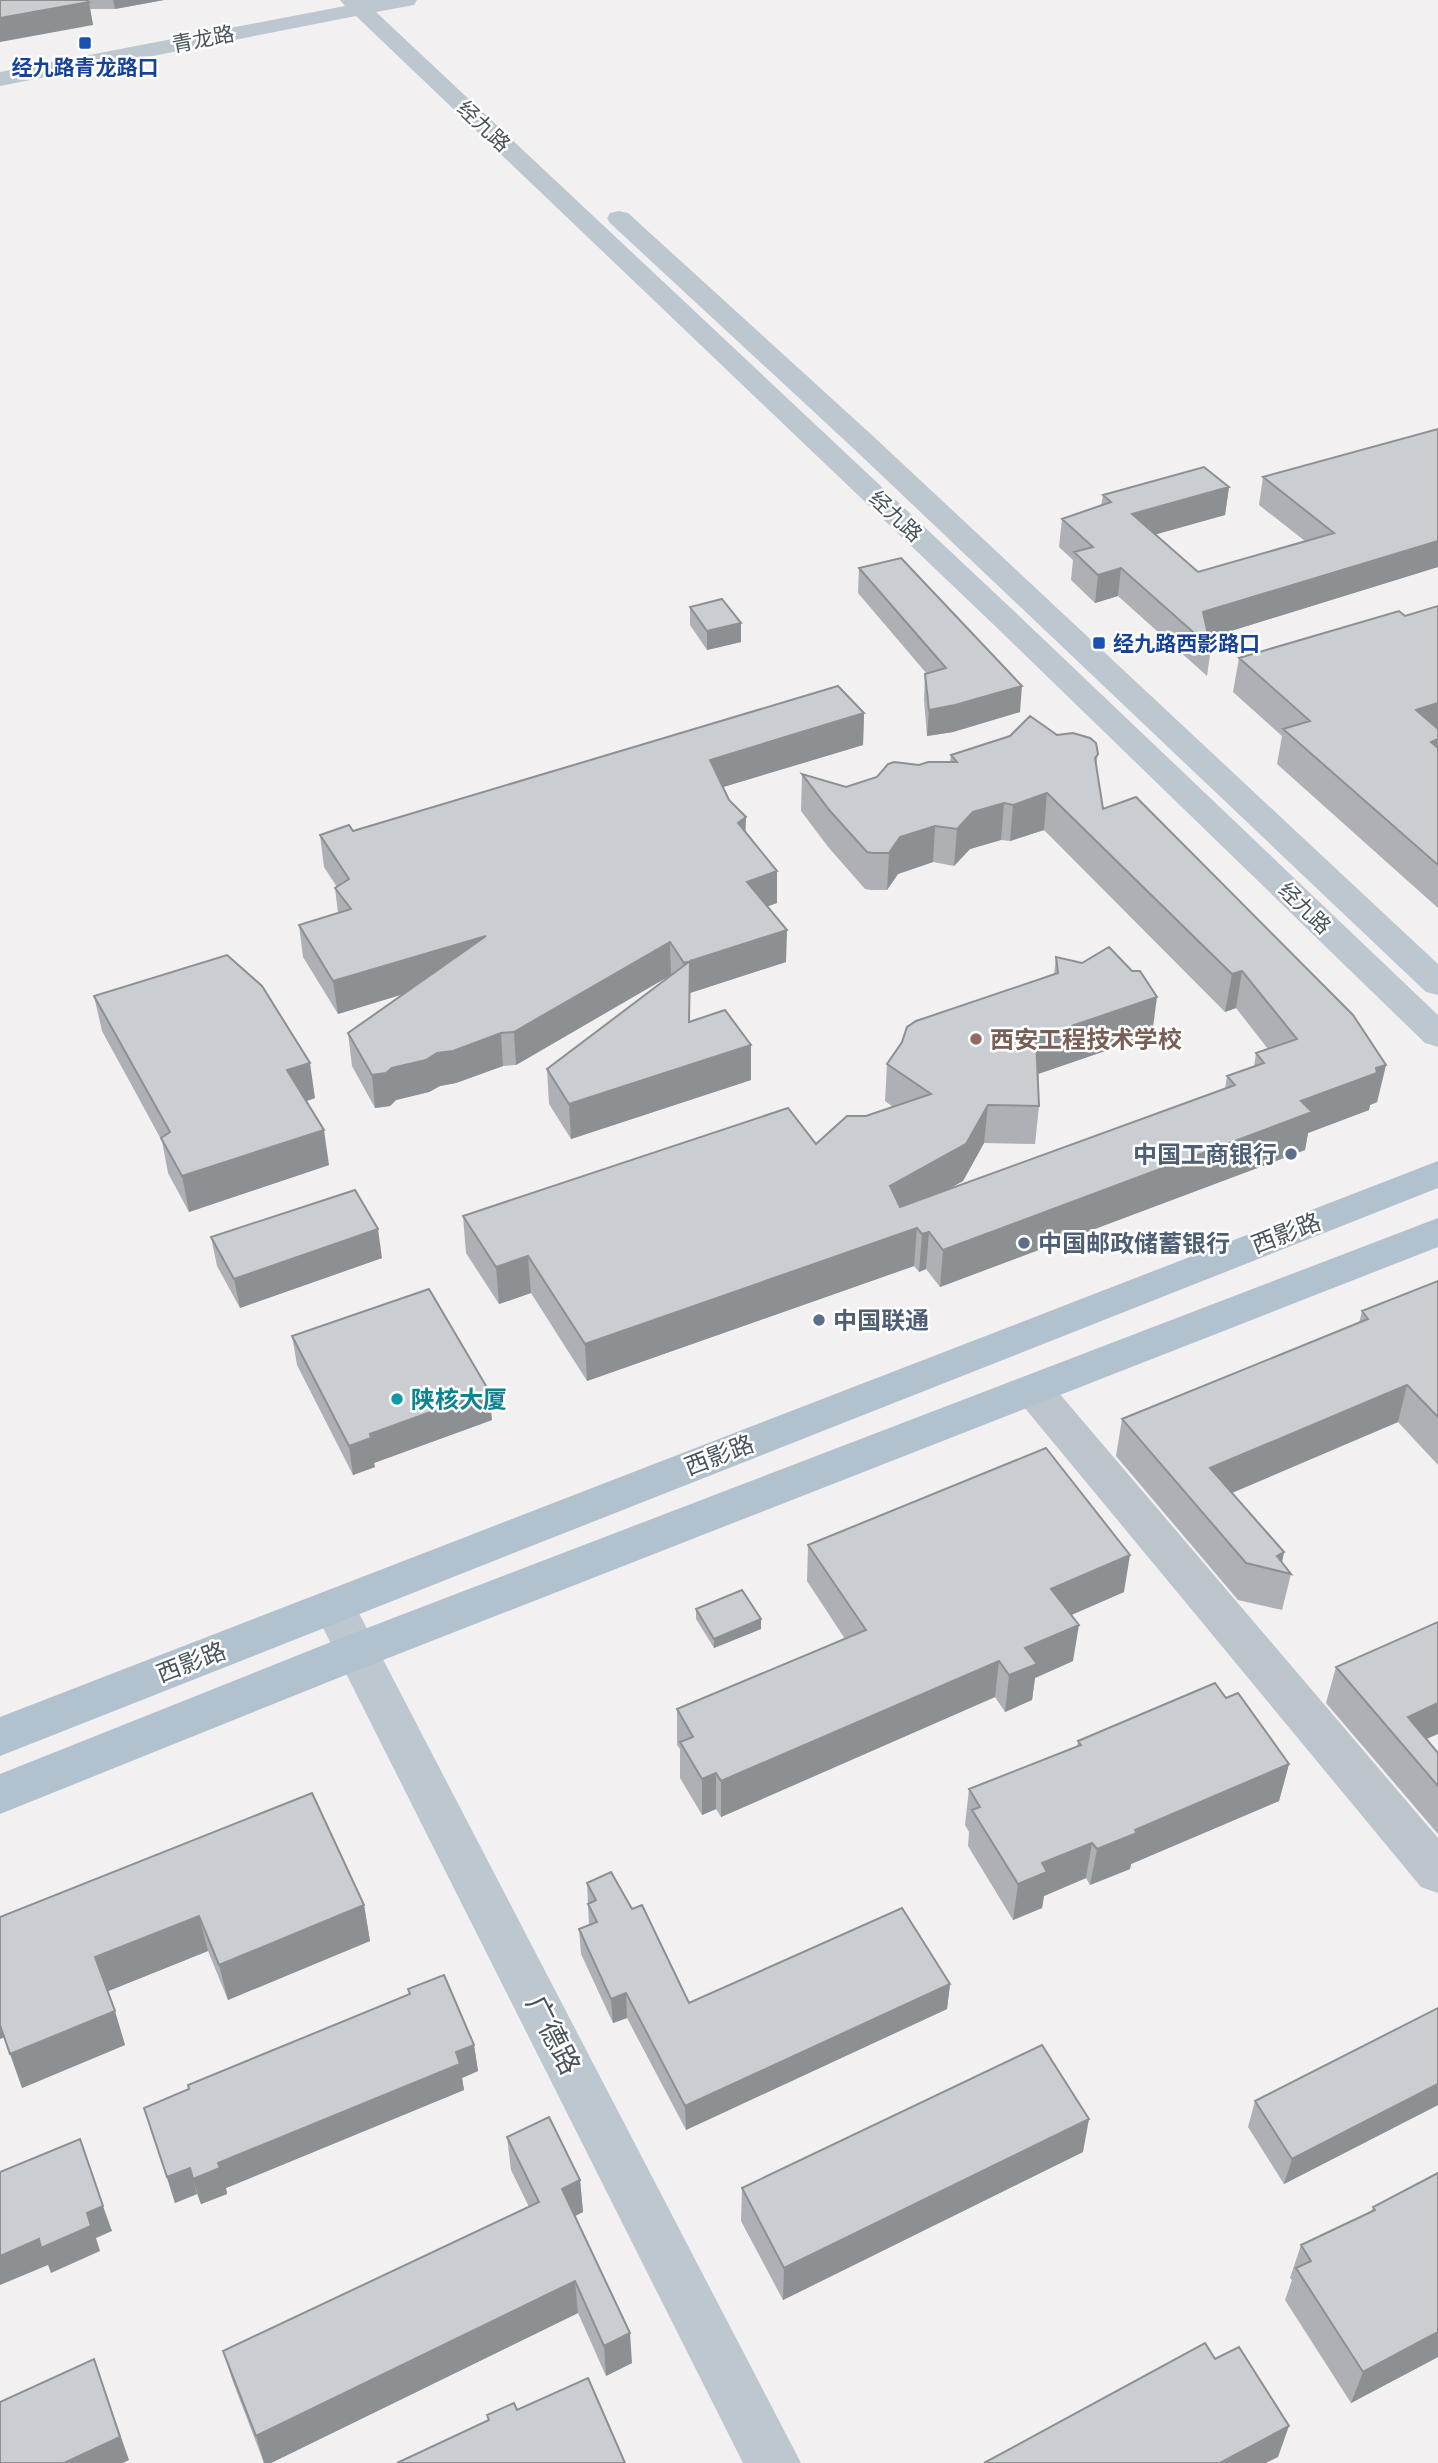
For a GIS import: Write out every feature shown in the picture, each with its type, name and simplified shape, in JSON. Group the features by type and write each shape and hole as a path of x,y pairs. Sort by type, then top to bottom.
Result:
{"main road":[{"name":"西影路","path":"0,1737 1438,1174"},
{"name":"西影路","path":"0,1794 357,1651 1438,1233"}],"street":[{"name":"青龙路","path":"0,68 373,2"},
{"name":"青龙路","path":"0,79 373,2"},
{"name":"经九路","path":"373,2 864,443 1438,984"},
{"name":"经九路","path":"373,2 1004,618 1438,1035"},
{"path":"1033,1390 1438,1872"},
{"name":"广德路","path":"334,1606 773,2463"}],"building":[{"path":"0,0 87,0 89,2 0,18"},
{"path":"1438,429 1438,541 1203,612 1211,648 1121,568 1098,575 1074,552 1093,547 1062,519 1111,502 1103,495 1204,467 1229,487 1132,514 1198,572 1334,533 1263,477"},
{"path":"901,558 1022,686 929,710 925,674 946,668 859,568"},
{"path":"722,599 741,623 707,631 690,607"},
{"path":"1438,606 1438,703 1416,710 1438,729 1438,739 1431,742 1438,748 1438,865 1283,729 1310,721 1239,658 1399,611 1405,616"},
{"path":"838,686 864,713 710,760 729,800 746,817 738,823 777,871 747,882 787,930 684,963 670,942 514,1032 501,1033 453,1051 437,1053 426,1060 372,1075 348,1033 486,936 333,981 299,925 351,909 335,888 349,879 320,835 349,825 353,831"},
{"path":"1030,716 1057,735 1073,733 1090,738 1096,743 1098,754 1095,758 1103,809 1136,797 1353,1015 1386,1065 1376,1068 1377,1073 1301,1101 1312,1112 943,1250 929,1232 922,1234 917,1228 585,1344 528,1256 496,1267 463,1216 788,1108 816,1144 847,1116 866,1116 931,1094 887,1064 902,1042 907,1027 916,1021 1058,973 1056,957 1082,963 1109,947 1132,971 1140,971 1157,997 1036,1038 1039,1106 988,1105 966,1144 890,1186 900,1207 1235,1085 1227,1076 1264,1063 1256,1053 1297,1039 1242,971 1232,974 1047,793 1013,805 1004,803 973,812 957,829 935,826 900,837 889,853 873,853 867,852 830,811 802,774 846,787 877,777 888,764 894,762 919,765 928,762 957,762 951,755 1010,736"},
{"path":"227,955 262,986 310,1063 287,1070 324,1130 182,1176 161,1138 170,1132 94,996"},
{"path":"690,961 689,1022 725,1010 751,1045 569,1104 547,1069"},
{"path":"355,1190 378,1229 234,1279 211,1237"},
{"path":"1438,1281 1438,1417 1407,1385 1210,1468 1284,1552 1277,1556 1291,1574 1246,1563 1122,1419 1368,1319 1362,1311"},
{"name":"陕核大厦","path":"429,1289 489,1391 370,1434 371,1438 349,1446 292,1336"},
{"path":"1046,1448 1130,1555 1051,1589 1079,1625 1025,1648 1037,1664 1009,1675 999,1661 721,1781 716,1773 702,1779 680,1742 693,1737 677,1709 866,1630 808,1545"},
{"path":"742,1590 761,1619 714,1639 696,1609"},
{"path":"1438,1622 1438,1703 1408,1717 1438,1753 1438,1786 1336,1667"},
{"path":"1215,1683 1226,1698 1238,1693 1289,1764 1135,1830 1137,1833 1097,1849 1092,1843 1042,1863 1047,1872 1018,1884 972,1810 980,1807 969,1789 1081,1745 1078,1741"},
{"path":"312,1793 364,1905 219,1965 199,1916 95,1957 115,2011 10,2054 0,2025 0,1917"},
{"path":"611,1872 632,1909 642,1905 689,2003 902,1908 950,1984 685,2106 626,1993 611,1999 579,1929 597,1922 588,1904 596,1900 587,1883"},
{"path":"444,1975 474,2045 456,2052 460,2064 218,2163 220,2168 193,2179 190,2168 167,2177 144,2108 189,2089 188,2085 410,1994 408,1989"},
{"path":"1438,2008 1438,2084 1292,2159 1255,2101"},
{"path":"1042,2045 1089,2119 784,2268 742,2188"},
{"path":"549,2117 580,2180 562,2189 630,2333 604,2346 575,2281 256,2436 223,2351 539,2202 507,2137"},
{"path":"80,2139 103,2206 87,2213 91,2226 41,2248 39,2239 0,2256 0,2172"},
{"path":"1438,2173 1438,2332 1363,2372 1296,2268 1311,2261 1301,2245 1375,2210 1373,2207"},
{"path":"1205,2343 1215,2359 1239,2347 1289,2426 1220,2463 984,2463"},
{"path":"94,2359 120,2437 64,2463 0,2463 0,2402"},
{"path":"588,2378 625,2463 397,2463 489,2420 487,2415 514,2403 517,2410"}],"place":[{"name":"经九路青龙路口","path":"85,43"},
{"name":"经九路西影路口","path":"1099,643"},
{"name":"西安工程技术学校","path":"976,1039"},
{"name":"中国工商银行","path":"1291,1154"},
{"name":"中国邮政储蓄银行","path":"1024,1243"},
{"name":"中国联通","path":"819,1320"},
{"name":"陕核大厦","path":"397,1399"}]}
